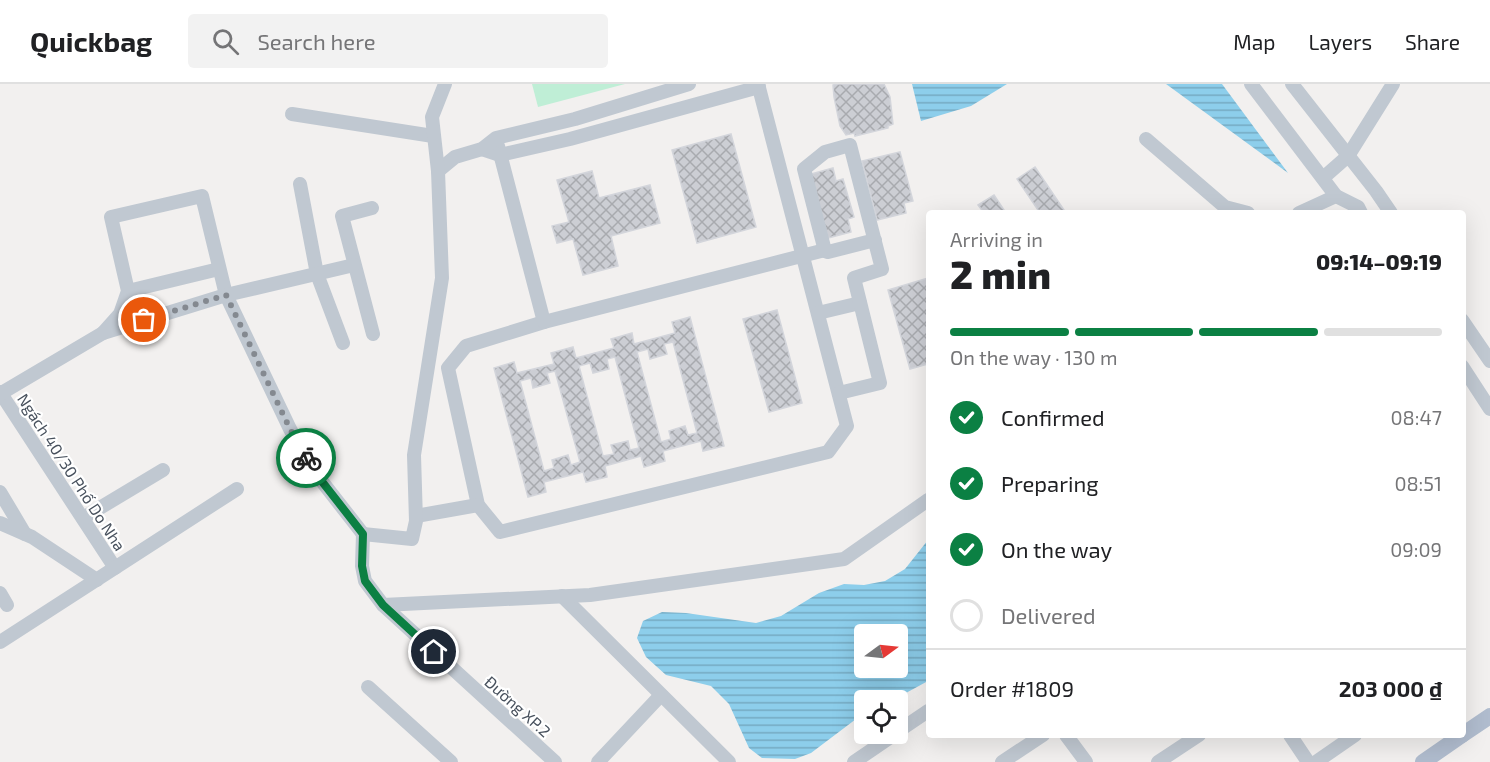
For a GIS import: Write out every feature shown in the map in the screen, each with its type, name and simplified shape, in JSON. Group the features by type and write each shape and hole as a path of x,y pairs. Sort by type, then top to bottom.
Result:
{"main road":[{"path":"1466,732 1490,716"},
{"path":"1423,762 1458,738"}],"street":[{"path":"104,333 120,314 128,291 111,217 202,196 226,295 290,429 313,470 363,534 412,539 421,515 414,455 442,278 438,171 432,117 445,84"},
{"path":"438,171 455,157 482,149 496,138 575,119 689,84"},
{"path":"1251,84 1336,196 1355,210"},
{"path":"1292,84 1389,210"},
{"path":"1323,178 1348,156 1393,84"},
{"path":"482,149 500,155 570,139 758,86 803,256 839,393 848,426 828,452 500,532 478,504 448,368 466,346 543,322 803,256 825,250 828,252 875,240"},
{"path":"292,114 433,136"},
{"path":"496,138 543,322"},
{"path":"1146,139 1225,207 1236,210"},
{"path":"825,250 804,169 825,152 850,145 882,269 854,278 880,383 839,393"},
{"path":"300,184 317,274 344,343"},
{"path":"1357,210 1376,191"},
{"path":"1306,210 1336,196"},
{"path":"372,208 342,216 373,334"},
{"path":"0,393 104,333 226,295 354,265"},
{"path":"128,291 219,268"},
{"path":"818,313 860,303"},
{"path":"1466,330 1490,361"},
{"path":"1466,372 1490,409"},
{"name":"Ngách 40/30 Phố Do Nha","path":"0,393 115,568"},
{"path":"83,518 163,470"},
{"path":"0,642 237,489"},
{"path":"0,492 25,534"},
{"path":"383,605 590,595 844,559 926,501"},
{"path":"421,515 478,504"},
{"path":"0,523 25,534 97,580"},
{"name":"Đường XP.2","path":"363,534 362,566 365,581 383,605 555,762"},
{"path":"562,596 729,762"},
{"path":"368,687 451,762"},
{"path":"598,762 661,695"},
{"path":"908,725 926,712"},
{"path":"1002,762 1038,738"},
{"path":"1068,738 1086,762"},
{"path":"1158,762 1194,738"},
{"path":"1292,738 1308,762"},
{"path":"1316,762 1350,738"},
{"path":"860,760 881,744"}],"green space":[{"path":"532,84 625,84 538,107"}],"water":[{"path":"912,84 1007,84 971,106 921,121"},
{"path":"1166,84 1222,84 1288,173"},
{"path":"926,543 926,682 908,692 908,690 854,690 854,721 811,753 795,759 762,758 749,748 729,704 711,686 666,675 646,657 637,638 643,621 662,612 756,623 781,616 819,593 844,584 864,585 885,581 905,569"}],"building":[{"path":"884,84 890,97 893,124 888,128 855,136 854,133 846,135 840,126 834,97 833,85"},
{"path":"731,134 756,227 697,243 672,150"},
{"path":"900,152 913,201 904,203 906,213 877,220 862,161"},
{"path":"1035,167 1064,210 1038,210 1017,179"},
{"path":"833,168 836,181 843,179 854,217 848,219 851,232 828,238 811,174"},
{"path":"592,171 599,198 650,185 660,223 611,236 618,266 583,275 573,239 557,243 552,226 569,222 557,180"},
{"path":"994,195 1004,210 982,210 978,205"},
{"path":"926,279 926,365 910,369 888,290"},
{"path":"777,310 802,403 769,412 743,319"},
{"path":"690,317 724,446 703,451 701,441 663,451 665,461 644,467 641,456 605,466 607,477 586,482 583,472 544,482 546,492 528,497 494,368 514,362 517,373 554,364 551,353 573,347 576,358 614,348 611,339 632,333 634,344 675,333 672,322","holes":["673,342 697,433 688,435 685,426 669,431 671,439 661,442 637,352 648,349 650,359 667,354 664,344","615,357 639,448 630,450 628,441 611,445 614,454 603,456 579,366 590,363 593,373 609,369 607,359","555,371 580,462 571,465 568,455 552,460 554,468 544,471 520,381 531,378 533,388 550,383 547,373"]}],"way so far":[{"path":"144,320 226,295 306,458"}],"route":[{"path":"306,458 363,534 362,566 365,581 383,605 434,652"}]}
